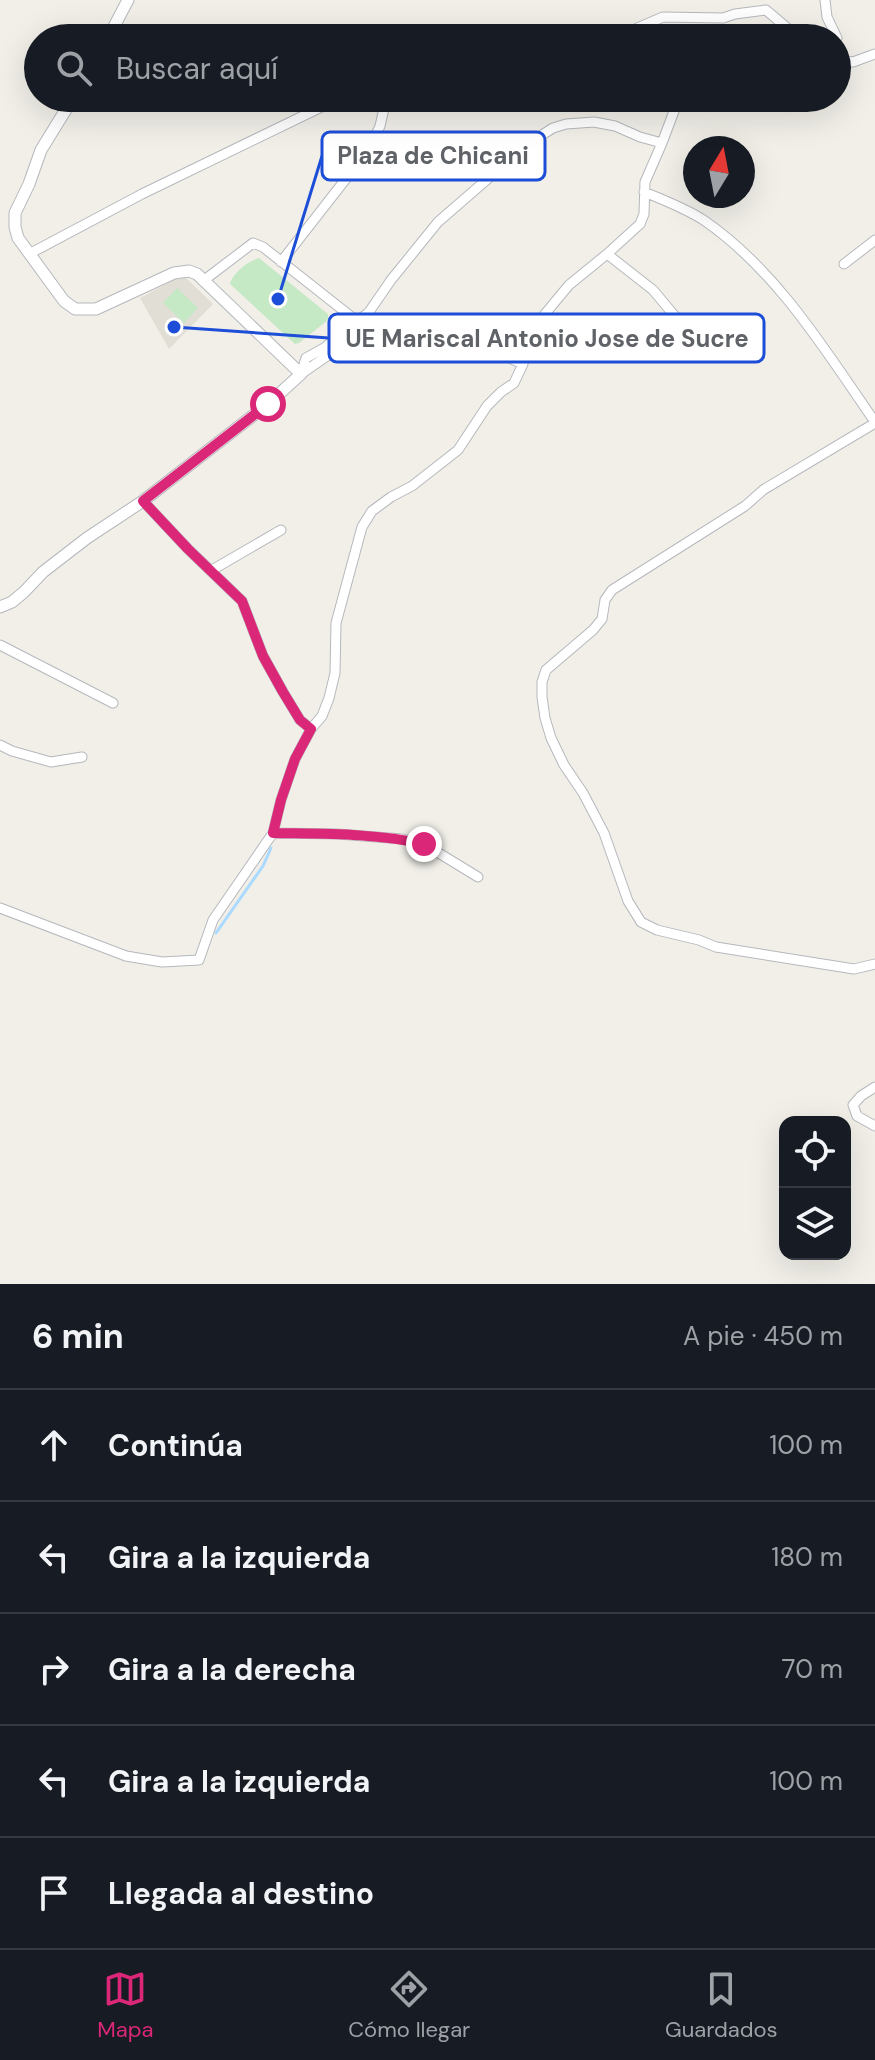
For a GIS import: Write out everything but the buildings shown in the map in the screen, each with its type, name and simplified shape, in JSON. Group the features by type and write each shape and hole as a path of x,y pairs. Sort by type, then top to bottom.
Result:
{"street":[{"path":"115,24 128,0"},
{"path":"825,0 830,24"},
{"path":"647,24 663,17 723,18 766,10 784,24"},
{"path":"851,62 875,54"},
{"path":"64,112 41,150 15,213 18,238 64,301 75,309 96,309 174,273 189,271 197,274 301,374"},
{"path":"29,254 142,194 311,112"},
{"path":"281,262 370,148 383,112"},
{"path":"0,908 126,956 162,962 199,960 213,920 273,833 295,759 311,729 322,716 329,698 335,673 336,623 362,527 372,511 412,486 458,450 487,406 514,383 523,364 525,338 569,285 640,224 650,168 674,112"},
{"path":"301,374 306,358 324,348 369,312 438,222 529,143 553,128 594,122 662,143"},
{"path":"644,192 703,220 766,274 819,341 875,422 763,490 745,506 612,590 605,600 602,619 593,630 546,670 542,697 551,738 604,833 628,901 641,922 657,930 716,947 854,969 875,964"},
{"path":"844,264 875,240"},
{"path":"203,281 253,243 263,247 358,322"},
{"path":"607,254 653,290 694,339"},
{"path":"0,607 12,602 43,572 143,501 327,356 361,346 472,346 523,364"},
{"path":"143,501 242,601 263,656 300,720 311,729"},
{"path":"212,570 281,530"},
{"path":"0,645 113,703"},
{"path":"0,745 51,762 82,757"},
{"path":"273,833 402,839 424,844 478,877"},
{"path":"875,1087 853,1105 857,1116 875,1126"}],"shaded area":[{"path":"183,275 213,304 169,349 140,298"}],"green space":[{"path":"259,258 328,314 328,320 299,343 295,344 230,284 241,268"},
{"path":"177,288 198,308 184,323 163,303"}],"waterway":[{"path":"216,933 263,866 271,848"}],"place":[{"name":"Plaza de Chicani","path":"278,299"},
{"name":"UE Mariscal Antonio Jose de Sucre","path":"174,327"}],"route":[{"path":"268,404 143,501 242,601 263,656 300,720 311,729 295,759 273,833 338,834 402,839 424,844"}]}
